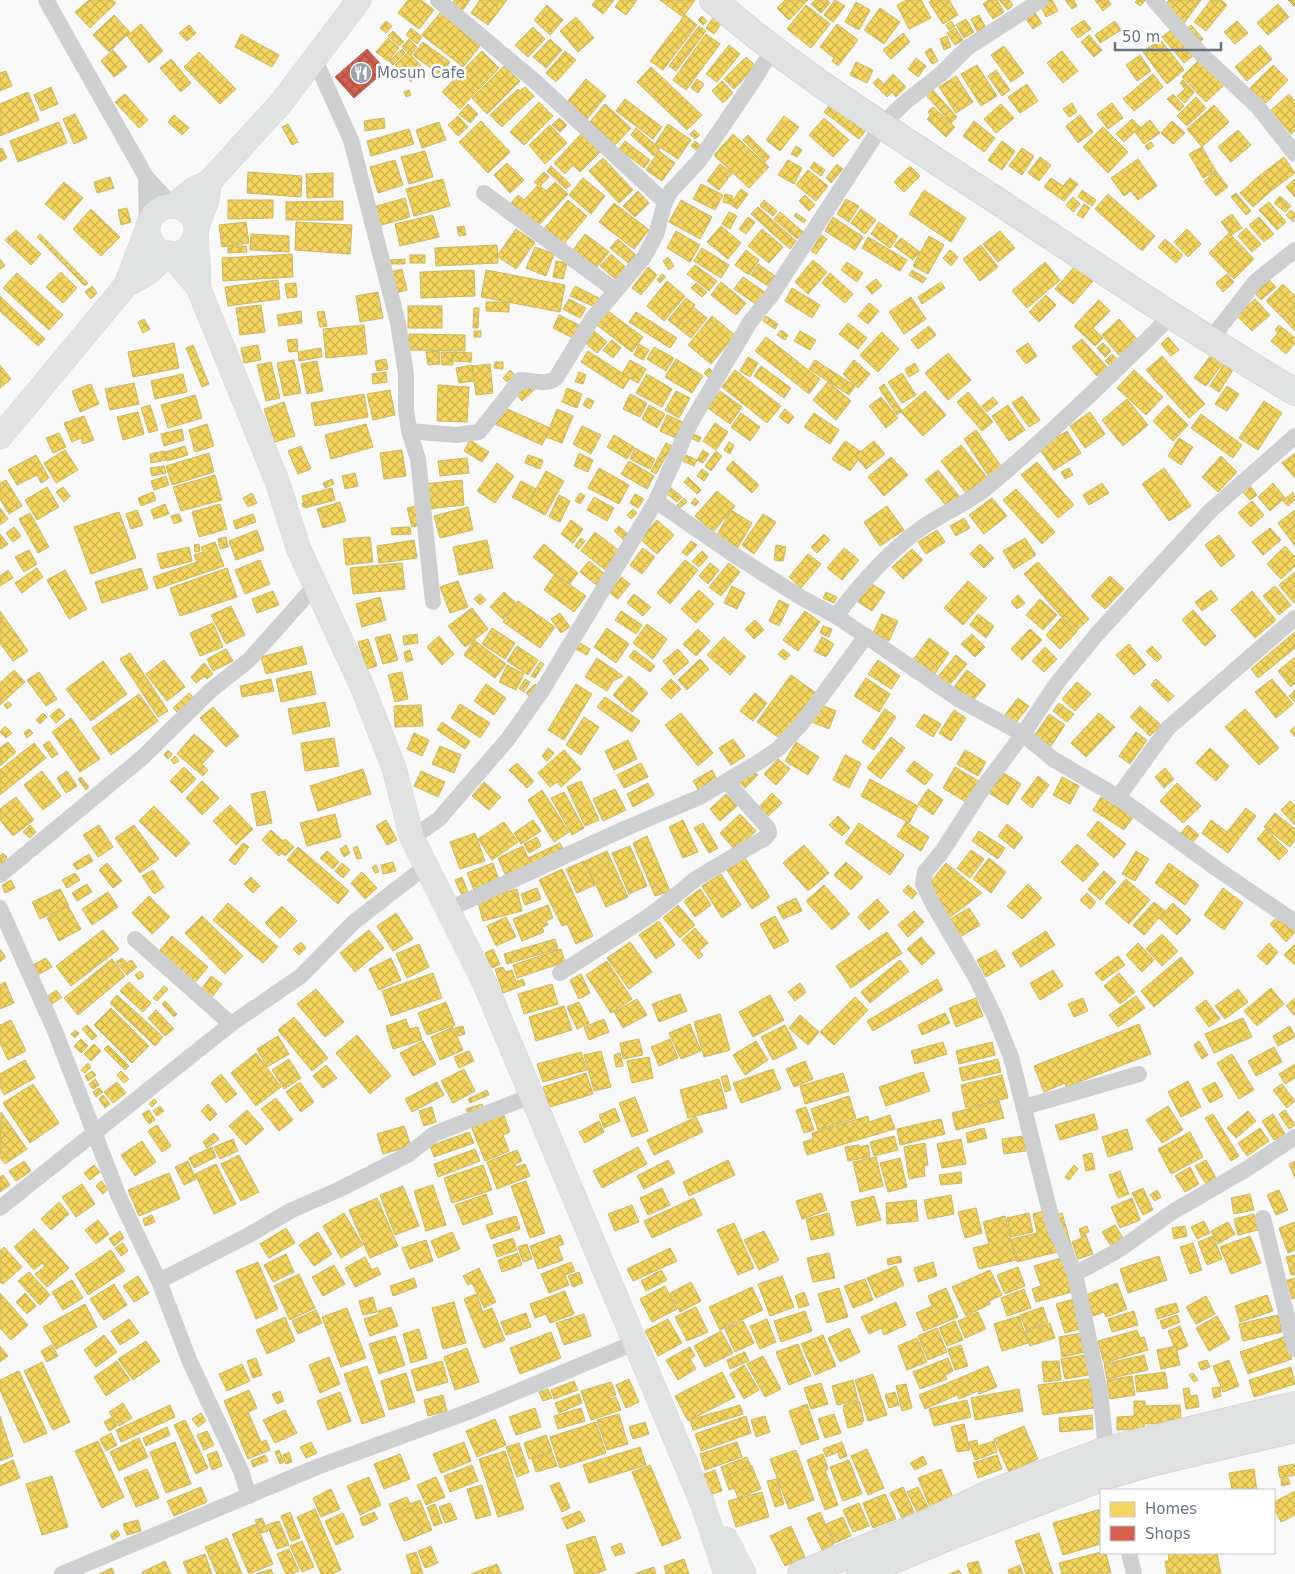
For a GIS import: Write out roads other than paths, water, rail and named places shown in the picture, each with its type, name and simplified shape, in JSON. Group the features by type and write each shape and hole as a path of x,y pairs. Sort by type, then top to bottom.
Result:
{"main road":[{"path":"713,0 798,68 1217,331 1295,384"},
{"path":"730,0 795,53 885,121 1171,316 1295,392"},
{"path":"801,1574 924,1524 992,1493 1106,1450 1295,1405"},
{"path":"860,1574 948,1537 1111,1483 1150,1463 1295,1429"}],"street":[{"path":"46,0 146,177 173,206 186,210 197,229 200,273 198,287"},
{"path":"0,436 126,285 154,214 173,206 194,189 209,182 281,103 359,0"},
{"path":"438,0 538,84 664,202"},
{"path":"412,838 439,819 508,739 542,691 656,501 690,424 750,322 777,288 885,121 942,73 967,48 1042,0"},
{"path":"1154,0 1201,54 1258,107 1295,154"},
{"path":"409,431 456,435 480,432 520,380 544,383 551,382 556,378 592,319 644,256 656,235 664,202 671,191 699,161 773,49"},
{"path":"315,60 351,140 398,323 406,374 406,409 409,431 418,459 433,602"},
{"path":"146,177 147,230 156,247 169,253 198,287 277,481 300,550 362,686 394,768 412,838 485,984 702,1505 726,1574"},
{"path":"126,285 149,272 169,253 176,253 188,247 209,199 209,182"},
{"path":"484,193 616,291"},
{"path":"1217,331 1256,281 1295,250"},
{"path":"836,616 861,583 881,562 920,529 983,490 1098,390 1171,316"},
{"path":"1106,1450 1100,1391 1075,1274 1053,1224 1010,1057 995,1017 976,976 923,884 925,872 951,839 987,782 1023,734 1057,683 1097,634 1210,511 1295,436"},
{"path":"656,501 731,553 802,598 836,616 958,699 1023,734 1053,759 1118,797 1217,869 1295,922"},
{"path":"0,875 143,757 210,691 249,660 315,586"},
{"path":"1118,797 1168,728 1295,618"},
{"path":"447,910 624,829 700,798 728,782 779,748 802,723 866,636"},
{"path":"560,973 652,914 697,878 765,838 769,833 768,828 728,782"},
{"path":"0,1208 24,1186 94,1135 231,1024 301,976 354,922 425,867"},
{"path":"0,908 55,1031 118,1197 158,1281 190,1362 241,1470 249,1496"},
{"path":"135,939 231,1024"},
{"path":"1024,1107 1139,1074"},
{"path":"158,1281 292,1210 338,1190 409,1154 434,1134 531,1096"},
{"path":"1075,1274 1117,1251 1174,1211 1224,1183 1295,1137"},
{"path":"1263,1218 1295,1349"},
{"path":"62,1574 317,1467 468,1412 634,1343"},
{"path":"702,1505 722,1530 744,1574"},
{"path":"1129,1554 1134,1574"}],"place":[{"name":"Mosun Cafe","path":"361,73"}]}
